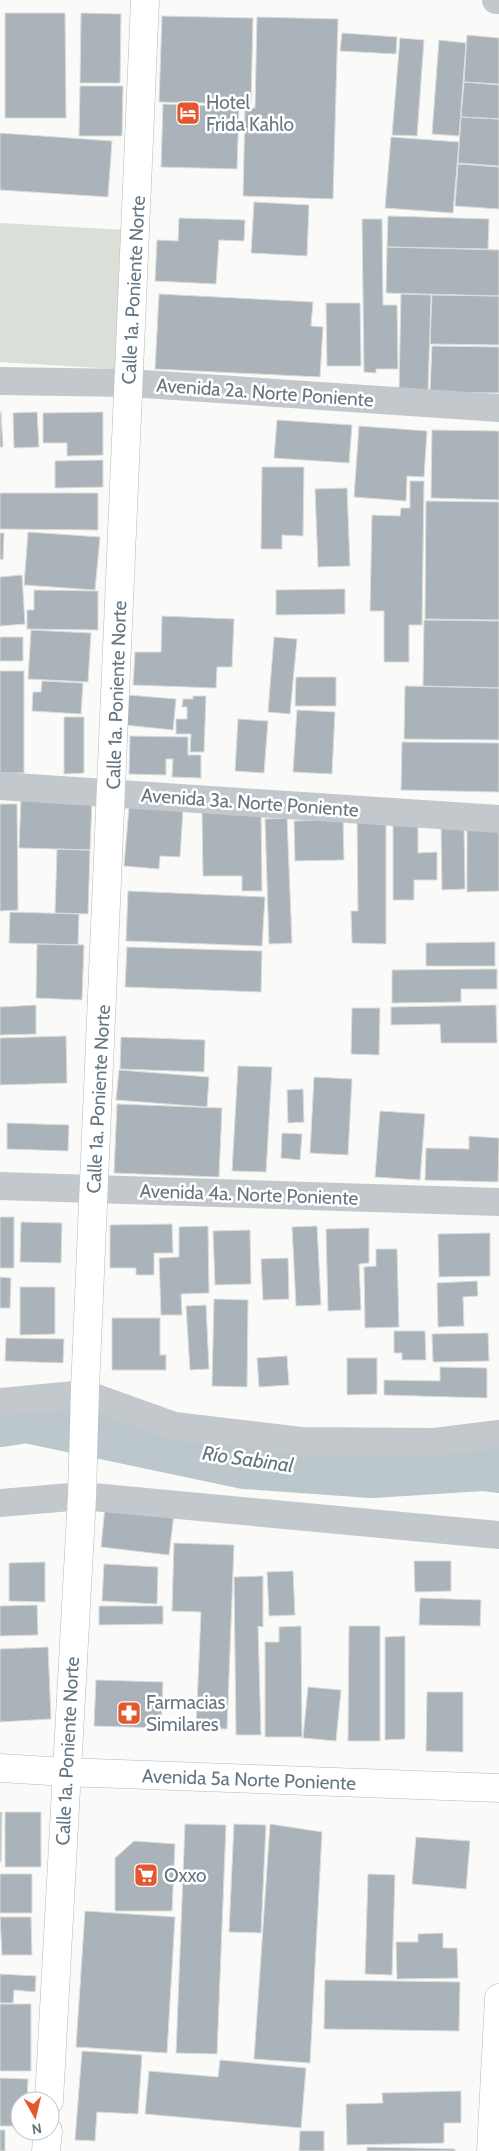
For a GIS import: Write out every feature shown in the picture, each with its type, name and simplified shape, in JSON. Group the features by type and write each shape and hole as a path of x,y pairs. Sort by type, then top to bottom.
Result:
{"main road":[{"name":"Calle 1a. Poniente Norte","path":"50,2091 82,1491 146,0"},
{"name":"Avenida 5a Norte Poniente","path":"0,1768 499,1788"},
{"path":"491,2151 499,1998"}],"street":[{"name":"Avenida 2a. Norte Poniente","path":"0,381 129,383 499,408"},
{"name":"Avenida 3a. Norte Poniente","path":"0,786 499,819"},
{"name":"Avenida 4a. Norte Poniente","path":"0,1186 499,1202"},
{"path":"0,1402 85,1395 174,1426 301,1441 434,1442 499,1434"},
{"path":"0,1503 82,1491 499,1535"}],"shaded area":[{"path":"0,223 125,230 116,369 0,362"}],"building":[{"path":"5,13 65,13 66,118 5,118"},
{"path":"81,13 121,14 120,83 80,83"},
{"path":"162,16 253,18 251,104 159,102"},
{"path":"257,17 338,19 333,199 243,196 245,108 255,108"},
{"path":"342,33 397,37 396,54 340,51"},
{"path":"467,35 499,38 499,84 464,82"},
{"path":"400,38 424,40 417,136 392,135"},
{"path":"439,40 466,43 459,136 432,134"},
{"path":"464,82 499,85 499,119 461,117"},
{"path":"80,86 123,86 122,136 79,136"},
{"path":"163,104 239,107 237,169 161,167"},
{"path":"461,117 499,119 499,166 458,163"},
{"path":"0,133 112,141 108,197 0,190"},
{"path":"391,137 459,142 453,213 385,208"},
{"path":"458,164 499,167 499,209 455,206"},
{"path":"254,202 309,205 307,256 251,253"},
{"path":"388,216 489,219 488,249 387,247"},
{"path":"179,218 245,220 244,241 219,240 216,284 155,281 157,240 178,241"},
{"path":"362,219 382,219 383,305 397,305 398,369 376,369 376,373 364,372"},
{"path":"387,247 499,250 499,296 386,293"},
{"path":"159,294 313,302 311,326 323,327 320,377 155,369"},
{"path":"401,294 431,295 428,391 399,390"},
{"path":"432,295 499,296 499,345 430,344"},
{"path":"326,303 360,303 361,366 327,366"},
{"path":"432,346 499,347 499,393 430,392"},
{"path":"1,412 3,447 0,447"},
{"path":"37,412 39,447 14,448 13,413"},
{"path":"103,412 103,455 67,456 67,443 43,443 43,413"},
{"path":"277,420 352,425 349,463 274,458"},
{"path":"359,426 427,431 424,477 407,476 406,501 354,497"},
{"path":"432,430 499,431 499,500 431,498"},
{"path":"103,460 103,487 55,488 55,461"},
{"path":"262,467 304,467 303,536 282,535 282,549 261,549"},
{"path":"410,481 424,481 422,625 409,625 409,662 384,662 384,611 370,611 372,515 400,516 401,508 410,508"},
{"path":"347,488 350,566 318,567 315,489"},
{"path":"0,493 98,493 98,530 0,529"},
{"path":"426,501 499,502 499,620 425,619"},
{"path":"28,532 100,537 95,590 24,585"},
{"path":"0,533 4,533 3,560 0,559"},
{"path":"22,575 25,624 0,626 0,577"},
{"path":"345,589 345,614 276,615 276,590"},
{"path":"34,590 98,591 98,630 27,629 27,610 34,610"},
{"path":"162,616 234,619 232,667 217,667 216,688 133,685 135,652 161,652"},
{"path":"424,620 499,621 499,688 423,686"},
{"path":"31,630 91,633 88,682 28,679"},
{"path":"0,637 23,637 23,661 0,661"},
{"path":"274,637 297,639 290,714 268,712"},
{"path":"0,671 24,671 24,773 0,773"},
{"path":"296,677 336,677 336,706 295,706"},
{"path":"42,681 83,683 81,714 32,711 33,692 41,692"},
{"path":"405,686 499,688 499,740 404,739"},
{"path":"128,695 176,699 173,730 125,725"},
{"path":"193,696 206,696 204,752 190,752 191,734 176,734 176,719 187,719 187,707 182,707 183,699 193,699"},
{"path":"297,710 335,712 332,774 293,772"},
{"path":"64,717 84,717 84,773 64,774"},
{"path":"238,719 268,721 264,773 235,771"},
{"path":"130,736 188,737 188,755 201,755 201,778 172,777 173,759 166,759 166,775 129,774"},
{"path":"402,742 499,743 499,792 401,790"},
{"path":"21,799 92,801 90,850 19,848"},
{"path":"0,804 17,804 18,910 0,911"},
{"path":"129,807 183,810 180,857 160,856 159,869 124,866"},
{"path":"261,811 262,891 242,891 242,876 203,876 202,812"},
{"path":"386,817 386,944 352,943 351,911 358,911 357,818"},
{"path":"287,818 292,943 269,944 265,819"},
{"path":"343,819 344,860 295,861 294,821"},
{"path":"393,822 418,822 418,853 437,852 437,880 414,880 414,900 393,900"},
{"path":"441,825 464,825 465,889 442,890"},
{"path":"467,825 499,826 499,891 467,892"},
{"path":"57,849 90,850 88,914 55,913"},
{"path":"128,891 265,897 262,946 126,941"},
{"path":"10,912 79,914 78,945 9,943"},
{"path":"495,942 495,966 426,966 426,943"},
{"path":"37,944 84,945 82,1000 36,998"},
{"path":"127,947 262,951 261,992 125,987"},
{"path":"497,969 497,989 461,989 461,1002 392,1003 392,970"},
{"path":"36,1005 36,1034 0,1035 0,1007"},
{"path":"496,1005 497,1043 441,1043 440,1024 391,1025 391,1007"},
{"path":"352,1008 380,1008 379,1055 351,1054"},
{"path":"66,1036 67,1083 0,1085 0,1038"},
{"path":"121,1037 205,1040 204,1072 120,1069"},
{"path":"238,1066 272,1067 266,1172 232,1171"},
{"path":"119,1070 209,1077 207,1107 116,1100"},
{"path":"314,1077 352,1079 348,1155 310,1153"},
{"path":"303,1089 304,1122 288,1123 287,1090"},
{"path":"117,1104 222,1108 219,1177 114,1173"},
{"path":"380,1111 425,1114 420,1180 375,1177"},
{"path":"7,1123 69,1125 68,1151 7,1149"},
{"path":"282,1133 302,1134 300,1160 281,1158"},
{"path":"469,1136 499,1138 498,1182 425,1180 426,1148 469,1149"},
{"path":"0,1217 14,1217 14,1268 0,1268"},
{"path":"21,1222 62,1223 61,1263 20,1262"},
{"path":"172,1224 173,1253 154,1253 154,1275 136,1275 136,1268 110,1268 110,1225"},
{"path":"208,1226 209,1293 181,1294 182,1315 161,1315 159,1258 179,1257 179,1227"},
{"path":"317,1226 321,1305 296,1306 292,1227"},
{"path":"369,1228 369,1263 359,1264 361,1310 328,1311 326,1229"},
{"path":"250,1230 251,1284 215,1285 213,1231"},
{"path":"490,1233 490,1276 439,1277 438,1234"},
{"path":"376,1249 397,1249 399,1327 365,1328 364,1267 376,1266"},
{"path":"288,1258 289,1299 263,1300 261,1259"},
{"path":"0,1277 11,1278 10,1308 0,1308"},
{"path":"477,1281 478,1296 463,1297 464,1326 438,1327 437,1283"},
{"path":"20,1287 55,1287 55,1334 20,1335"},
{"path":"214,1299 248,1300 247,1387 212,1386"},
{"path":"206,1305 209,1369 190,1370 186,1306"},
{"path":"112,1318 160,1318 160,1355 166,1355 166,1370 112,1370"},
{"path":"394,1331 425,1331 426,1360 402,1360 402,1353 394,1353"},
{"path":"488,1333 489,1361 433,1362 432,1334"},
{"path":"6,1338 64,1339 63,1363 5,1361"},
{"path":"287,1356 289,1385 259,1387 257,1358"},
{"path":"347,1358 377,1358 377,1394 347,1395"},
{"path":"440,1367 487,1368 487,1398 384,1395 384,1380 440,1381"},
{"path":"105,1507 174,1514 169,1555 101,1547"},
{"path":"174,1543 234,1545 227,1729 196,1728 201,1612 172,1611"},
{"path":"414,1561 451,1561 451,1591 415,1592"},
{"path":"45,1562 45,1602 9,1601 9,1563"},
{"path":"104,1564 158,1567 157,1604 102,1601"},
{"path":"293,1571 295,1615 269,1616 267,1572"},
{"path":"263,1576 263,1627 258,1626 261,1735 236,1735 234,1577"},
{"path":"420,1598 481,1600 480,1626 419,1625"},
{"path":"37,1605 38,1635 0,1636 0,1606"},
{"path":"99,1606 163,1606 163,1624 99,1625"},
{"path":"301,1626 302,1737 265,1737 265,1642 279,1642 279,1627"},
{"path":"349,1626 380,1626 380,1741 348,1741"},
{"path":"405,1636 405,1739 385,1740 385,1637"},
{"path":"48,1647 51,1719 0,1722 0,1649"},
{"path":"96,1680 163,1682 161,1728 94,1726"},
{"path":"308,1687 341,1690 336,1741 303,1738"},
{"path":"427,1692 463,1692 463,1752 426,1751"},
{"path":"0,1812 2,1812 1,1862 0,1862"},
{"path":"5,1812 41,1812 41,1867 5,1867"},
{"path":"185,1824 226,1825 217,2054 176,2053"},
{"path":"234,1824 266,1825 261,1933 229,1932"},
{"path":"270,1824 322,1832 310,2063 254,2059"},
{"path":"416,1837 470,1841 466,1889 412,1884"},
{"path":"134,1841 175,1844 172,1911 115,1911 115,1858"},
{"path":"0,1874 32,1874 32,1913 0,1913"},
{"path":"368,1874 395,1875 392,1975 365,1974"},
{"path":"85,1911 175,1917 167,2053 76,2047"},
{"path":"0,1917 31,1917 32,1955 2,1955"},
{"path":"443,1933 443,1948 457,1948 458,1978 397,1979 396,1942 418,1942 418,1934"},
{"path":"0,1974 36,1976 35,1992 14,1990 13,2003 0,2003"},
{"path":"325,1980 460,1982 459,2031 324,2029"},
{"path":"0,2004 31,2004 31,2071 0,2071"},
{"path":"82,2051 142,2055 138,2114 97,2112 95,2141 75,2140"},
{"path":"220,2060 306,2068 301,2128 145,2114 149,2071 218,2077"},
{"path":"0,2078 28,2079 27,2091 10,2091 10,2126 0,2126"},
{"path":"461,2091 461,2123 444,2123 444,2143 347,2145 346,2104 383,2103 382,2093"},
{"path":"0,2130 5,2130 5,2151 0,2151"},
{"path":"300,2131 324,2131 324,2151 299,2151"},
{"path":"367,2147 455,2149 455,2151 367,2151"}],"waterway":[{"name":"Río Sabinal","path":"0,1420 27,1416 245,1462 372,1471 482,1464 499,1466"}],"place":[{"name":"Hotel Frida Kahlo","path":"188,113"},
{"name":"Farmacias Similares","path":"129,1713"},
{"name":"Oxxo","path":"146,1875"}]}
